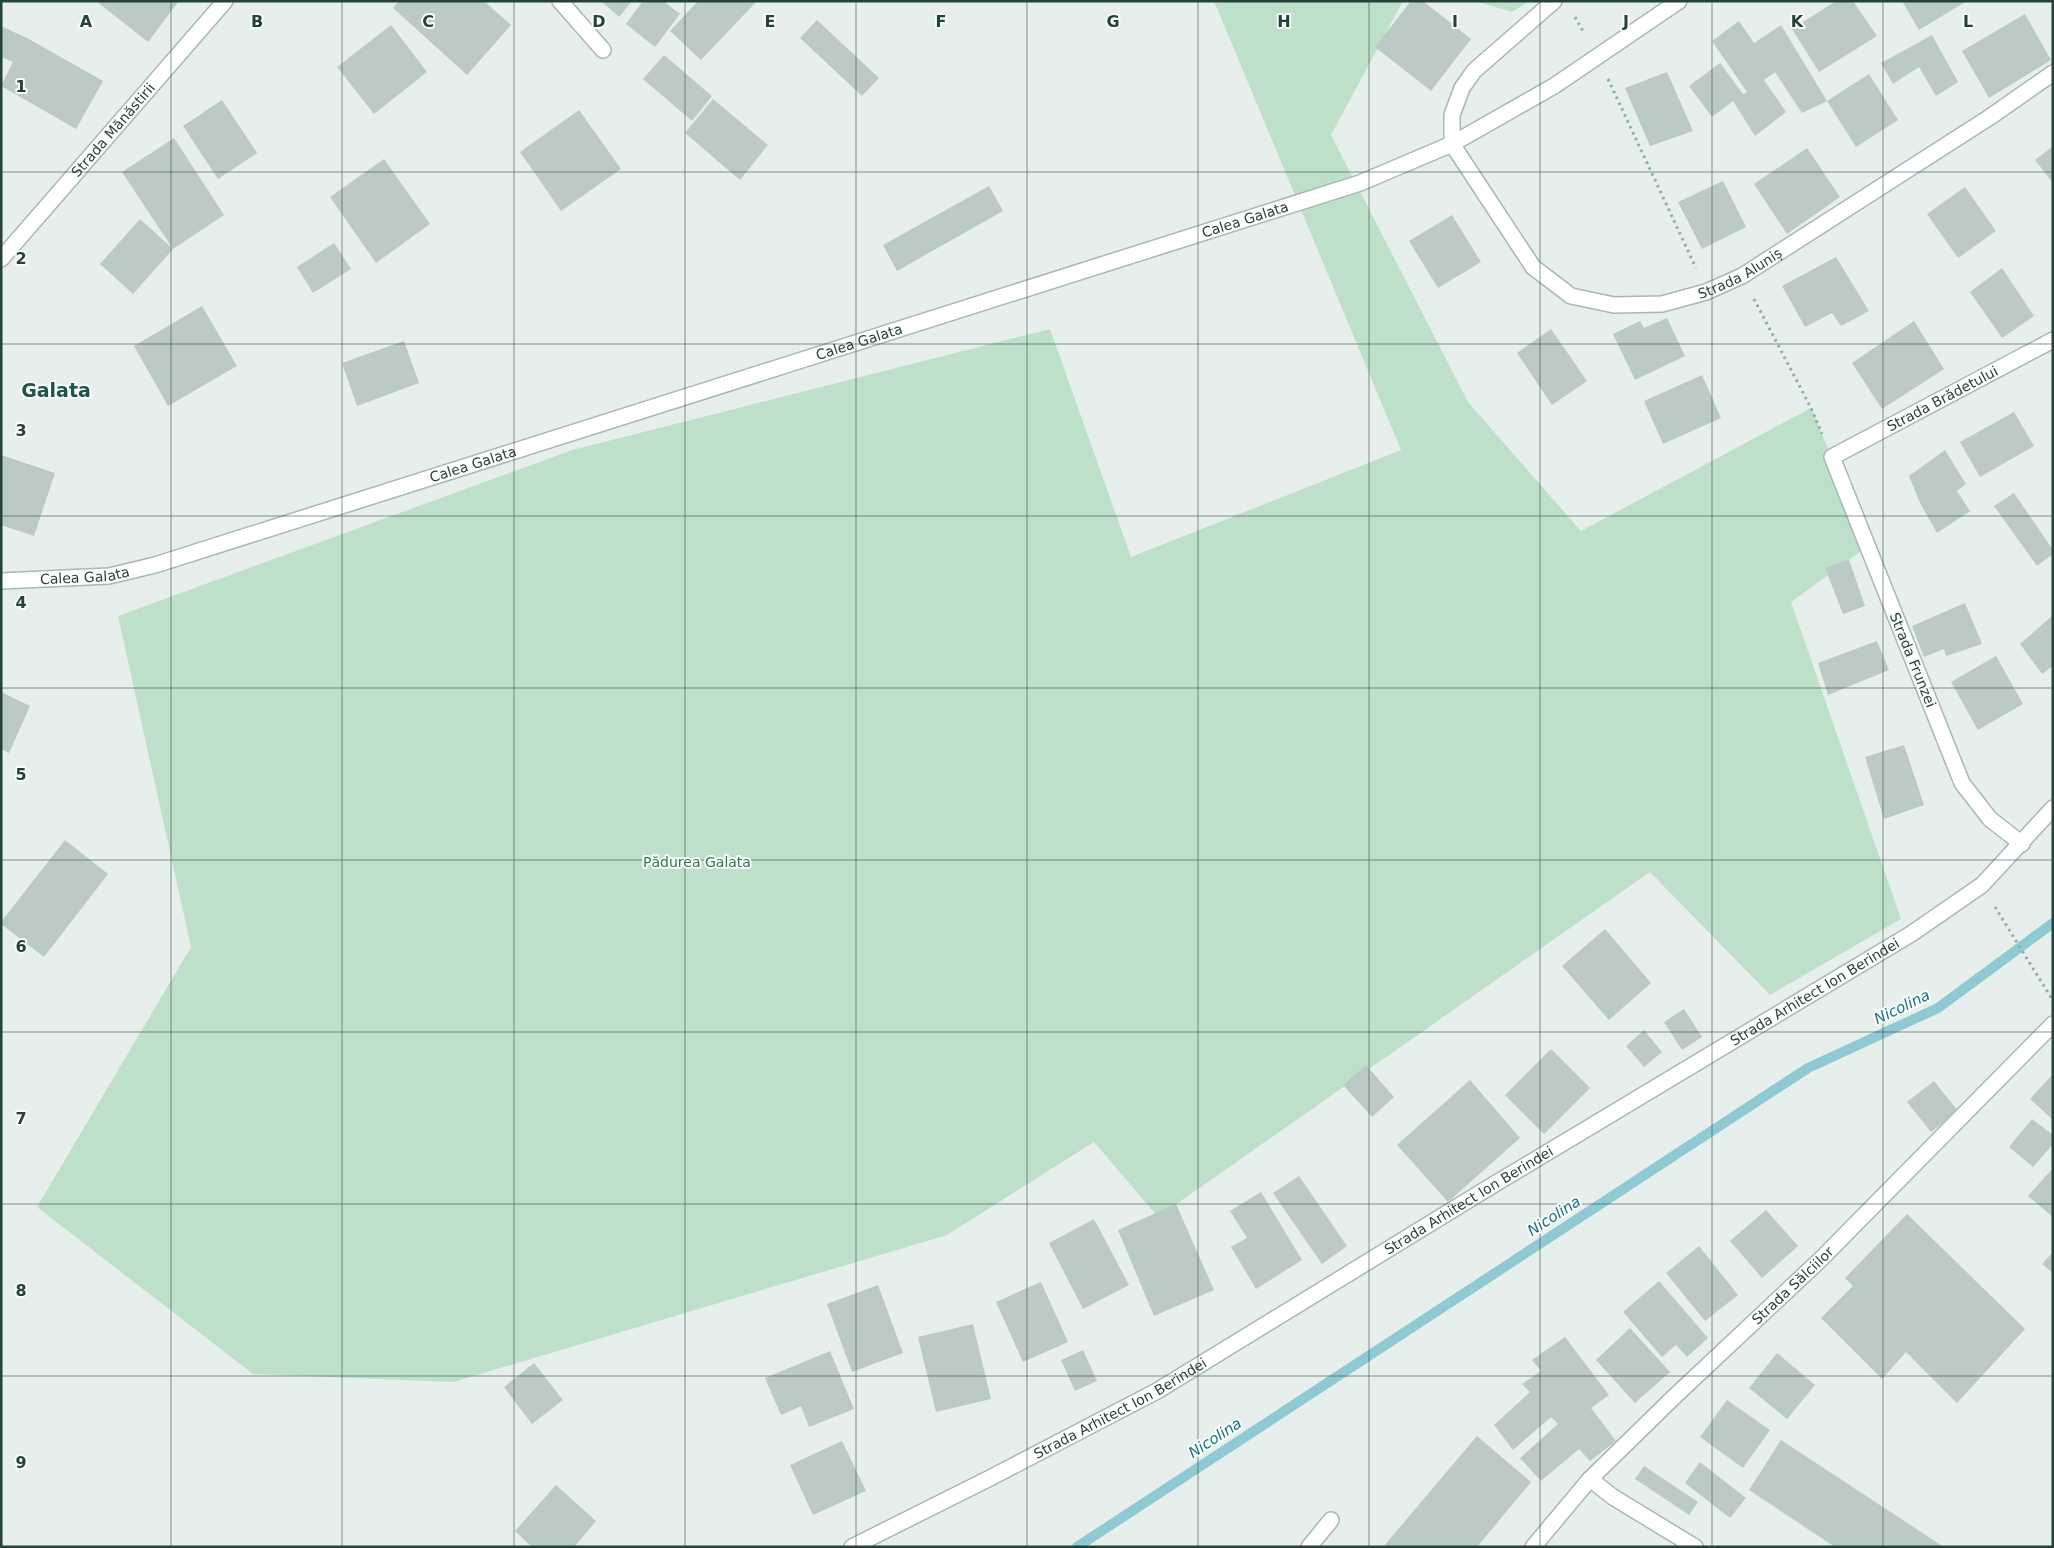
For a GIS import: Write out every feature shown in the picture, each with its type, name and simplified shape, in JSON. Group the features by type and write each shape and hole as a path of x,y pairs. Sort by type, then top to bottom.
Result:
{"street":[{"name":"Strada Mănăstirii","path":"1,259 225,1"},
{"path":"560,1 603,50"},
{"path":"1452,144 1452,115 1462,88 1474,71 1554,1"},
{"name":"Calea Galata","path":"1,581 109,576 155,566 1129,255 1360,184 1452,144 1554,86 1679,1"},
{"name":"Strada Aluniș","path":"1452,144 1533,267 1571,296 1614,305 1662,304 1706,292 1742,276 1990,117 2053,72"},
{"name":"Strada Brădetului","path":"1832,457 2053,340"},
{"name":"Strada Frunzei","path":"1832,457 1962,783 1990,819 2022,844"},
{"name":"Strada Arhitect Ion Berindei","path":"852,1547 1157,1391 1493,1185 1911,934 1982,885 2022,844 2053,808"},
{"name":"Strada Sălciilor","path":"1533,1547 1590,1479 1820,1260 2053,1024"},
{"path":"1590,1479 1612,1497 1695,1547"},
{"path":"1309,1547 1331,1520"}],"path":[{"path":"1570,9 1598,56 1706,292"},
{"path":"1742,276 1812,408 1832,457"},
{"path":"1982,885 2053,1000"}],"green space":[{"name":"Pădurea Galata","path":"1214,1 1403,1 1331,135 1468,402 1581,531 1811,408 1868,546 1791,602 1901,919 1770,995 1650,872 1158,1217 1094,1142 947,1235 453,1382 253,1374 37,1207 191,947 118,616 572,450 1050,329 1131,557 1401,450"},
{"path":"1475,1 1529,1 1512,12"}],"building":[{"path":"96,1 179,1 148,42"},
{"path":"399,1 484,1 511,25 467,75 393,8"},
{"path":"601,1 632,1 619,17"},
{"path":"643,1 663,1 680,14 655,47 626,24"},
{"path":"698,1 757,1 701,60 670,31"},
{"path":"1411,1 1423,1 1471,39 1431,91 1375,47"},
{"path":"1836,1 1853,1 1877,36 1819,72 1792,29"},
{"path":"1902,1 1967,1 1919,30"},
{"path":"2025,14 2051,60 1989,98 1962,51"},
{"path":"817,20 879,78 862,96 800,38"},
{"path":"1739,21 1754,43 1781,25 1827,101 1802,113 1775,72 1764,80 1786,112 1755,136 1733,101 1712,117 1689,86 1720,63 1743,94 1747,92 1712,41"},
{"path":"391,25 427,72 374,114 337,67"},
{"path":"1,26 27,38 103,81 76,129 1,86 13,62 1,57"},
{"path":"1932,35 1958,82 1936,96 1919,67 1893,84 1881,63"},
{"path":"664,55 712,96 692,121 643,79"},
{"path":"1667,72 1693,131 1650,146 1625,88"},
{"path":"1869,74 1898,120 1856,147 1827,101"},
{"path":"713,99 768,145 740,180 685,133"},
{"path":"222,100 257,153 218,179 183,126"},
{"path":"579,110 621,169 561,211 520,152"},
{"path":"174,138 224,215 173,249 122,172"},
{"path":"2053,146 2053,183 2035,160"},
{"path":"1807,148 1840,197 1787,234 1754,184"},
{"path":"384,159 430,224 376,263 330,197"},
{"path":"1723,181 1746,227 1702,249 1678,202"},
{"path":"989,186 1003,211 897,271 883,245"},
{"path":"1965,187 1996,231 1958,258 1927,214"},
{"path":"1452,215 1481,262 1438,288 1409,241"},
{"path":"140,219 173,249 133,294 100,264"},
{"path":"334,243 351,269 313,293 297,267"},
{"path":"1836,257 1869,311 1841,326 1832,313 1805,327 1782,286"},
{"path":"2002,268 2034,316 2002,338 1970,292"},
{"path":"202,306 237,366 168,406 134,346"},
{"path":"1667,318 1685,356 1635,380 1613,334 1640,321 1644,328"},
{"path":"1914,321 1944,369 1882,409 1852,363"},
{"path":"1551,329 1587,381 1552,405 1517,353"},
{"path":"404,341 419,383 357,406 342,363"},
{"path":"1702,375 1721,418 1663,444 1644,401"},
{"path":"2014,412 2034,446 1980,477 1960,442"},
{"path":"1945,450 1966,484 1957,491 1970,511 1937,533 1920,503 1909,476"},
{"path":"1,455 55,473 34,536 1,525"},
{"path":"2014,493 2053,550 2053,554 2037,566 1994,506"},
{"path":"1849,560 1865,606 1843,614 1825,568"},
{"path":"1965,603 1982,644 1946,656 1944,649 1924,657 1912,626"},
{"path":"2053,615 2053,666 2042,674 2020,644"},
{"path":"1877,641 1889,670 1828,695 1818,663"},
{"path":"1996,656 2023,704 1978,730 1951,682"},
{"path":"1,692 30,706 9,753 1,749"},
{"path":"1904,745 1924,805 1884,819 1865,757"},
{"path":"65,840 108,874 44,957 1,924 1,922"},
{"path":"1605,929 1651,983 1609,1020 1562,966"},
{"path":"1684,1009 1702,1037 1682,1050 1664,1022"},
{"path":"1644,1030 1662,1052 1644,1067 1626,1046"},
{"path":"1551,1049 1590,1088 1544,1134 1505,1095"},
{"path":"1366,1065 1394,1097 1372,1117 1343,1085"},
{"path":"2053,1074 2053,1120 2030,1099"},
{"path":"1470,1080 1520,1138 1448,1202 1397,1145"},
{"path":"1934,1081 1958,1111 1931,1132 1907,1102"},
{"path":"2032,1119 2053,1135 2053,1144 2033,1167 2009,1147"},
{"path":"2053,1168 2053,1217 2028,1196"},
{"path":"1299,1176 1347,1246 1322,1264 1273,1193"},
{"path":"1261,1192 1302,1260 1256,1289 1231,1247 1247,1238 1230,1211"},
{"path":"1176,1204 1214,1290 1154,1316 1118,1230"},
{"path":"1766,1210 1798,1246 1762,1278 1730,1241"},
{"path":"1907,1214 2025,1329 1957,1403 1906,1352 1882,1379 1821,1318 1853,1286 1845,1278"},
{"path":"1094,1219 1129,1285 1083,1309 1049,1243"},
{"path":"1699,1246 1738,1295 1705,1321 1666,1273"},
{"path":"2053,1252 2053,1273 2042,1264"},
{"path":"1659,1281 1708,1338 1687,1357 1676,1345 1662,1357 1623,1312"},
{"path":"1041,1282 1068,1342 1023,1362 996,1302"},
{"path":"878,1285 903,1353 852,1372 827,1304"},
{"path":"973,1324 991,1399 936,1412 918,1337"},
{"path":"1630,1328 1670,1372 1635,1403 1596,1360"},
{"path":"1565,1337 1609,1395 1591,1408 1616,1441 1590,1461 1579,1449 1541,1481 1520,1458 1558,1424 1551,1417 1513,1450 1494,1425 1530,1392 1522,1384 1541,1371 1532,1360"},
{"path":"1083,1350 1097,1381 1075,1391 1061,1360"},
{"path":"830,1351 854,1409 809,1427 801,1406 781,1415 765,1378"},
{"path":"1777,1353 1815,1385 1787,1419 1749,1388"},
{"path":"534,1363 563,1400 532,1424 504,1387"},
{"path":"1727,1400 1770,1430 1743,1468 1700,1437"},
{"path":"1477,1436 1531,1482 1477,1547 1383,1547"},
{"path":"1781,1440 1944,1547 1835,1547 1749,1490"},
{"path":"842,1441 866,1491 813,1515 790,1465"},
{"path":"1700,1462 1746,1498 1730,1518 1685,1483"},
{"path":"1644,1466 1698,1502 1689,1515 1635,1479"},
{"path":"556,1485 596,1521 574,1547 532,1547 515,1531"}],"waterway":[{"name":"Nicolina","path":"1077,1547 1808,1068 1938,1008 2053,923"}],"district":[{"name":"Galata","path":"56,390"}]}
